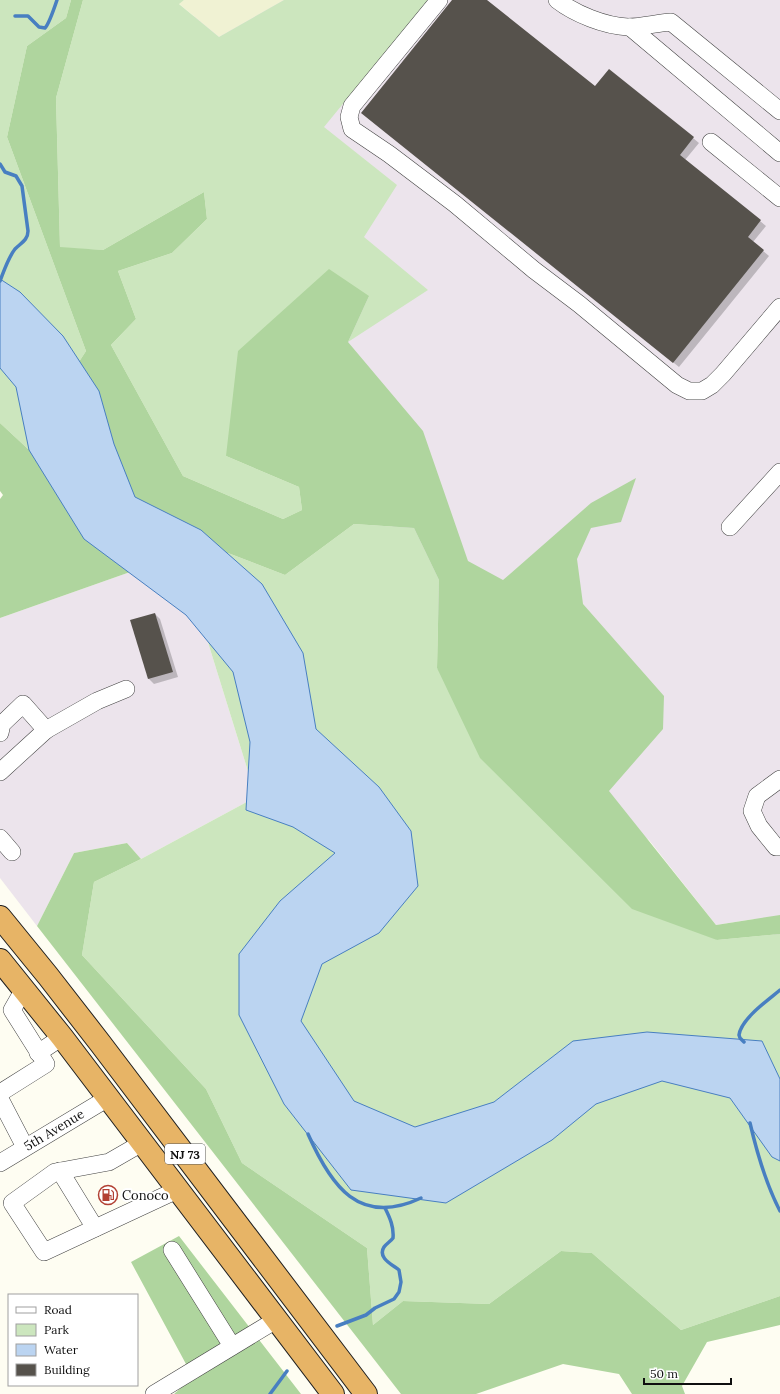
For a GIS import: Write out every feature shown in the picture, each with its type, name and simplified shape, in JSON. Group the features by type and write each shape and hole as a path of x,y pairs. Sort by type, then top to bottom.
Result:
{"highway":[{"name":"NJ 73","path":"0,917 92,1032 366,1394"},
{"name":"NJ 73","path":"0,960 62,1037 333,1394"}],"street":[{"path":"439,0 352,106 349,117 352,129 389,154 455,204 534,270 579,304 677,385 689,390 702,390 712,385 780,307"},
{"path":"557,0 583,15 611,26 630,27 671,22 780,111"},
{"path":"630,27 780,153"},
{"path":"711,142 780,198"},
{"path":"730,527 780,472"},
{"path":"0,772 46,730 97,701 126,690"},
{"path":"0,732 2,724 23,704 46,730"},
{"path":"780,779 757,796 752,811 759,826 776,847 780,847"},
{"path":"0,838 12,852"},
{"path":"0,1093 46,1064 12,1010 24,989"},
{"path":"38,1053 62,1037"},
{"name":"5th Avenue","path":"0,1163 108,1098"},
{"path":"0,1099 25,1147"},
{"path":"142,1143 109,1162 55,1172 12,1203 44,1252 177,1190"},
{"path":"60,1171 95,1228"},
{"path":"172,1250 232,1346"},
{"path":"154,1394 276,1320"}],"shaded area":[{"path":"188,0 780,0 780,939 754,919 716,925 649,840 552,768 425,610"},
{"path":"133,571 176,591 206,636 256,797 141,859 127,843 74,853 37,926 0,878 0,618"}],"green space":[{"path":"0,0 71,0 66,18 27,46 7,137 86,351 42,419 42,424 28,449 0,423"},
{"path":"71,0 83,0 56,98 60,247 103,250 204,192 207,219 172,253 118,271 136,319 111,345 183,476 283,519 302,510 299,487 226,456 238,351 329,269 369,296 348,342 423,431 468,561 503,580 591,503 636,478 621,522 591,528 577,559 583,604 664,696 663,729 609,791 716,925 780,915 780,934 717,940 632,909 480,758 437,668 439,580 414,528 354,524 285,575 228,553 133,571 0,618 0,499 3,495 0,491 0,423 28,449 42,424 42,419 86,351 7,137 27,46 66,18"},
{"path":"83,0 184,0 179,4 219,37 284,0 428,0 324,127 397,185 364,237 428,290 348,342 369,296 226,456 299,487 302,510 283,519 183,476 111,345 136,319 118,271 172,253 207,219 204,192 103,250 60,248 56,98"},
{"path":"184,0 284,0 219,37 178,3"},
{"path":"354,524 414,528 439,580 437,668 717,940 780,934 780,1296 681,1330 592,1253 561,1251 489,1304 403,1301 373,1325 367,1248 242,1163 206,1089 82,955 94,882 141,859 256,797 206,636 176,591 133,571 228,553 285,575"},
{"path":"127,843 141,859 94,882 82,955 206,1089 242,1163 367,1248 373,1325 403,1301 489,1304 561,1251 592,1253 681,1330 780,1296 780,1325 707,1342 682,1386 685,1394 632,1394 619,1374 563,1364 476,1394 401,1394 37,926 74,853"},
{"path":"179,1236 301,1394 174,1394 193,1377 131,1262"}],"water":[{"path":"0,279 20,292 63,336 99,391 114,444 135,497 201,530 262,584 303,653 316,729 379,787 411,831 418,886 379,933 322,964 301,1021 354,1101 415,1127 494,1102 573,1041 647,1032 762,1041 780,1079 780,1161 772,1157 730,1098 662,1081 596,1104 552,1140 446,1203 351,1190 284,1104 239,1015 239,954 280,901 335,853 293,827 246,810 250,742 233,672 186,615 84,539 29,450 16,387 0,368"}],"building":[{"path":"452,0 487,0 595,86 609,69 694,137 680,155 761,220 748,237 764,250 673,363 361,113"},
{"path":"155,613 173,672 148,679 130,620"}],"waterway":[{"path":"15,16 28,16 39,27 45,28 57,0"},
{"path":"0,164 5,172 16,176 22,186 28,231 25,239 10,256 0,281"},
{"path":"744,1042 739,1035 745,1023 756,1010 780,990"},
{"path":"750,1123 762,1168 780,1211"},
{"path":"308,1134 317,1153 338,1185 350,1196 364,1204 380,1208 399,1206 421,1198"},
{"path":"337,1326 366,1315 375,1308 394,1299 399,1292 401,1282 399,1270 384,1258 382,1251 393,1238 393,1230 385,1208"},
{"path":"270,1394 287,1371"}],"place":[{"name":"Conoco","path":"108,1195"}]}
